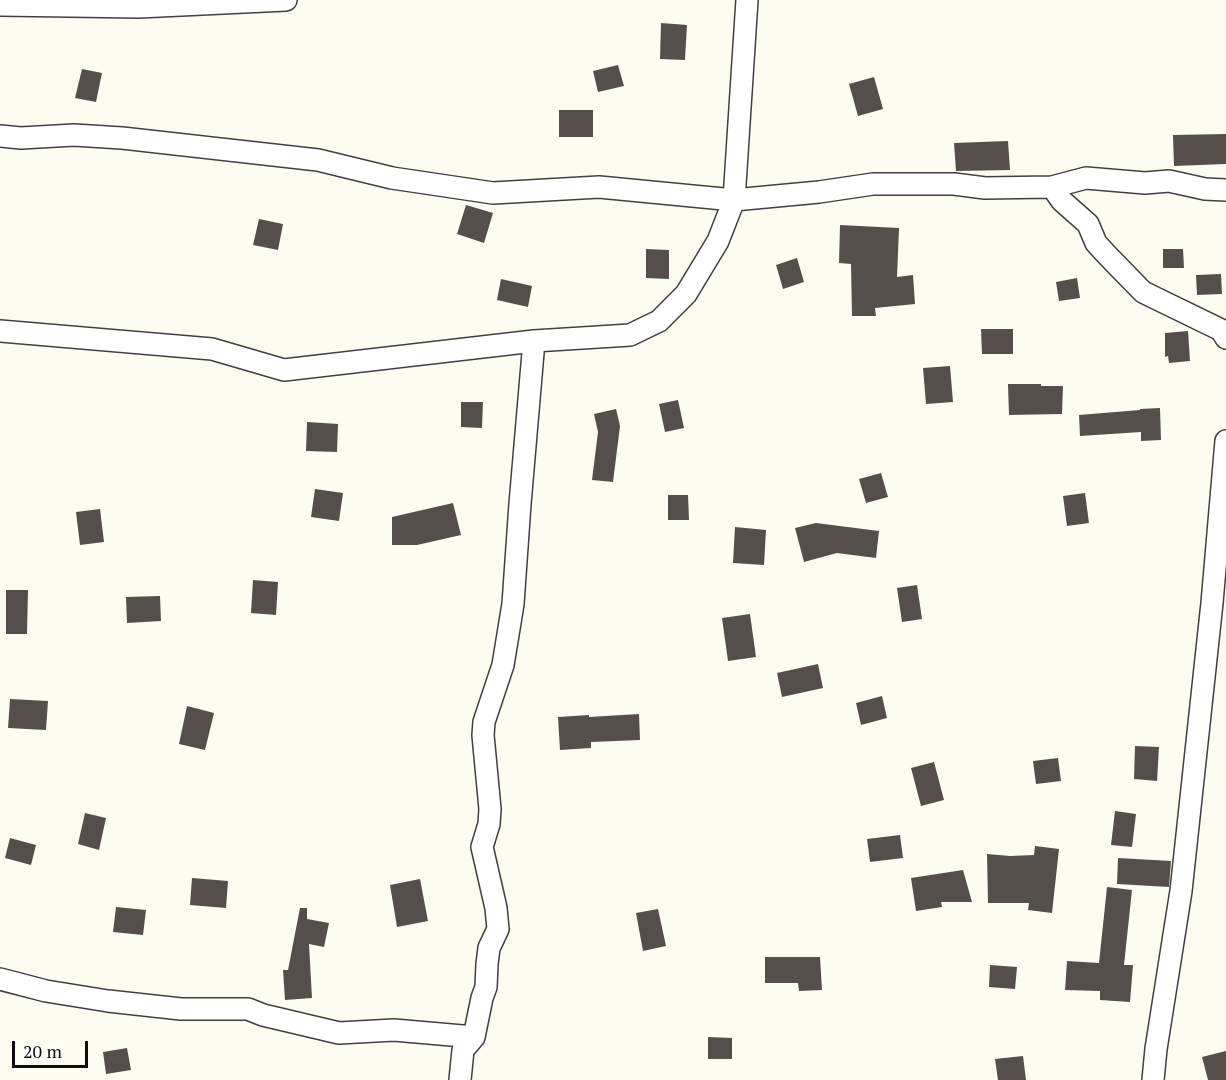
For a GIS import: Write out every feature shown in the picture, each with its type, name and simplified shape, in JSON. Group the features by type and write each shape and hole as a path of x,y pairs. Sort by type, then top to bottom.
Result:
{"street":[{"path":"0,5 139,7 285,0"},
{"path":"0,331 212,349 284,370 534,341 630,335 659,321 686,294 718,241 734,200 747,0"},
{"path":"0,136 21,138 74,135 123,138 318,160 392,178 493,193 599,187 734,200 873,184 954,184 984,188 1052,187 1086,178 1145,183 1169,181 1205,189 1226,190"},
{"path":"1052,187 1062,201 1088,224 1096,243 1143,292 1221,330 1226,338"},
{"path":"460,1080 464,1050 474,1037 486,987 489,948 498,928 496,908 482,847 489,824 490,810 483,735 484,722 503,665 513,604 534,341"},
{"path":"1153,1080 1182,879 1212,603 1226,441"},
{"path":"0,979 46,991 108,1001 181,1009 248,1009 263,1015 339,1033 394,1030 474,1037"}],"building":[{"path":"661,23 687,25 685,60 660,59"},
{"path":"618,65 624,86 598,92 593,71"},
{"path":"82,69 102,73 96,102 75,98"},
{"path":"874,77 883,109 858,116 849,84"},
{"path":"559,110 593,110 593,137 559,137"},
{"path":"1226,134 1226,164 1174,166 1173,135"},
{"path":"1008,141 1010,170 956,171 954,143"},
{"path":"466,205 493,213 484,243 457,234"},
{"path":"259,219 283,224 278,250 253,245"},
{"path":"840,225 899,228 897,277 913,275 915,304 875,308 876,316 852,316 851,264 839,263"},
{"path":"646,249 669,250 669,279 646,278"},
{"path":"1163,249 1183,249 1184,268 1163,268"},
{"path":"797,258 804,282 783,289 776,265"},
{"path":"1221,274 1222,294 1197,295 1196,275"},
{"path":"1077,278 1080,298 1059,301 1056,282"},
{"path":"501,279 532,286 528,307 497,300"},
{"path":"981,329 1013,329 1013,354 982,354"},
{"path":"1188,331 1190,361 1169,363 1168,356 1165,357 1165,333"},
{"path":"950,366 953,402 926,404 923,368"},
{"path":"1008,384 1063,386 1062,414 1009,415"},
{"path":"678,400 684,428 665,432 659,404"},
{"path":"461,402 483,402 482,428 461,427"},
{"path":"1160,408 1161,440 1141,441 1141,432 1080,436 1079,415"},
{"path":"616,409 620,426 613,482 592,480 598,432 594,414"},
{"path":"307,422 338,424 337,452 306,451"},
{"path":"881,473 888,497 866,503 859,479"},
{"path":"315,489 343,493 339,521 311,517"},
{"path":"1085,493 1089,523 1067,526 1063,496"},
{"path":"668,495 688,495 689,520 668,520"},
{"path":"453,503 461,535 417,545 392,545 392,517"},
{"path":"100,509 104,542 80,545 76,512"},
{"path":"816,523 879,531 876,558 837,553 804,562 795,528"},
{"path":"735,527 766,530 764,565 733,563"},
{"path":"253,580 278,582 276,615 251,613"},
{"path":"917,585 922,619 902,622 897,588"},
{"path":"6,590 28,590 27,634 6,634"},
{"path":"160,596 161,621 127,623 126,597"},
{"path":"750,614 756,657 728,661 722,618"},
{"path":"818,664 823,688 782,697 777,673"},
{"path":"882,696 887,718 861,725 856,703"},
{"path":"10,699 48,701 46,730 8,728"},
{"path":"187,706 214,713 205,750 179,744"},
{"path":"639,714 640,740 591,742 591,748 560,750 558,717"},
{"path":"1135,746 1159,747 1157,781 1134,779"},
{"path":"1058,758 1061,781 1036,784 1033,761"},
{"path":"934,762 944,800 921,806 911,768"},
{"path":"1115,811 1136,814 1132,847 1111,845"},
{"path":"85,813 106,818 99,850 78,844"},
{"path":"900,835 903,858 870,862 867,839"},
{"path":"10,838 36,845 31,865 5,858"},
{"path":"1035,846 1059,849 1052,913 1028,910 1029,903 988,903 987,854 1034,855"},
{"path":"1118,858 1171,861 1169,887 1117,884"},
{"path":"963,870 972,902 941,902 942,907 916,911 911,878"},
{"path":"192,878 228,881 226,908 190,905"},
{"path":"420,879 428,921 397,927 390,885"},
{"path":"1107,887 1132,890 1124,965 1133,965 1130,1002 1100,1000 1100,991 1065,990 1067,961 1099,963"},
{"path":"116,907 146,910 143,935 113,932"},
{"path":"300,908 307,908 307,919 329,923 324,947 309,944 312,998 285,1000 283,970 288,970"},
{"path":"658,909 666,946 643,951 636,913"},
{"path":"765,957 820,957 822,990 799,991 798,983 765,983"},
{"path":"990,965 1017,967 1015,989 989,987"},
{"path":"708,1037 732,1038 732,1059 708,1059"},
{"path":"127,1048 131,1070 106,1074 103,1052"},
{"path":"1226,1051 1226,1080 1208,1080 1202,1057"},
{"path":"1023,1056 1026,1080 998,1080 995,1059"}]}
